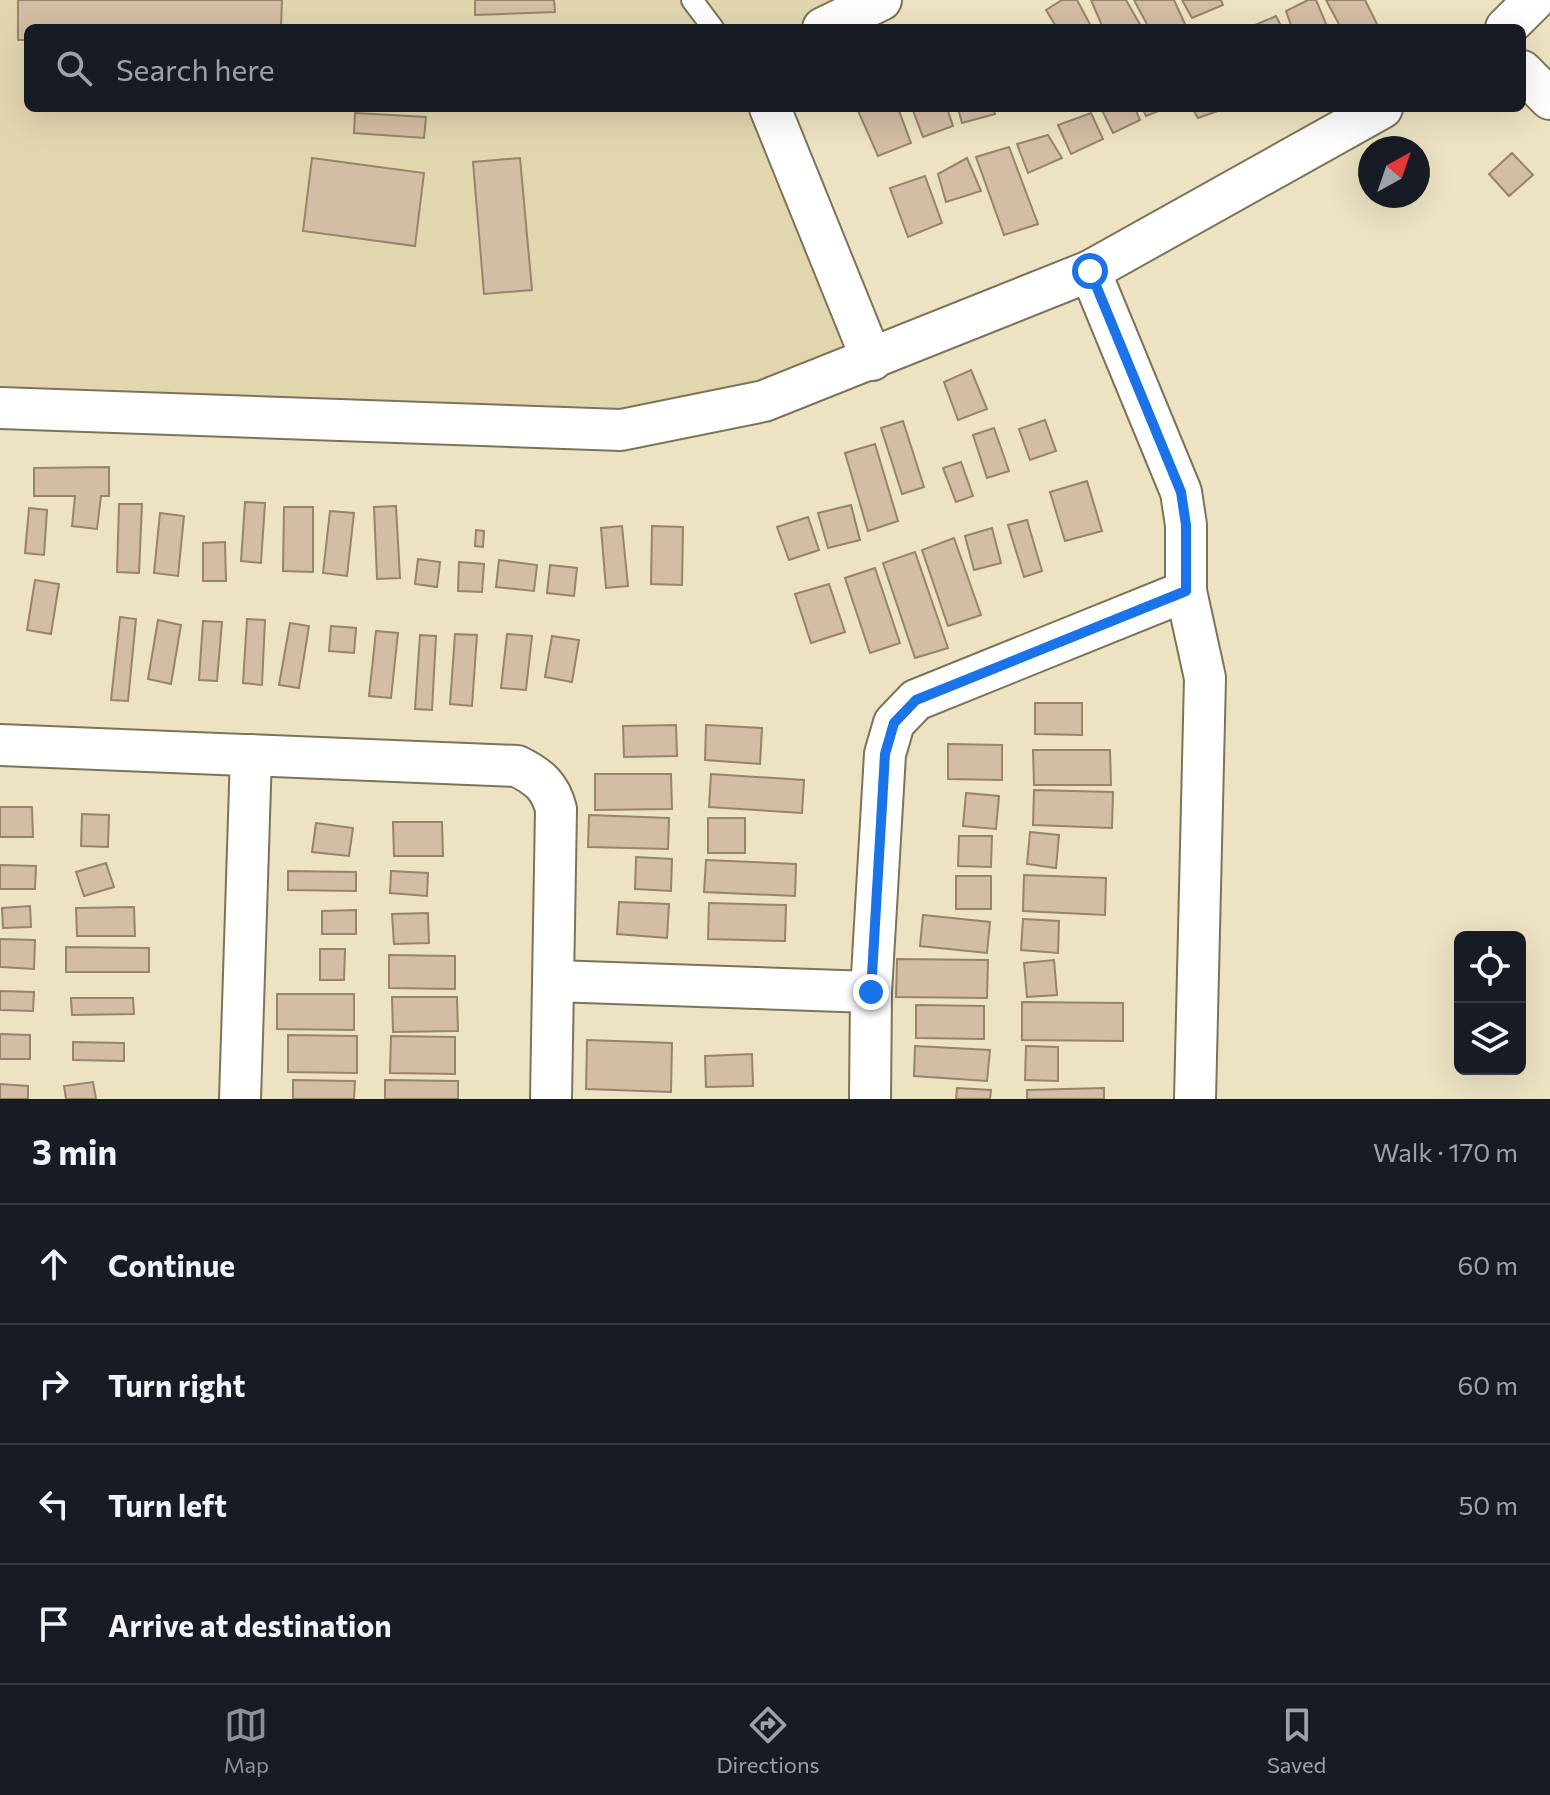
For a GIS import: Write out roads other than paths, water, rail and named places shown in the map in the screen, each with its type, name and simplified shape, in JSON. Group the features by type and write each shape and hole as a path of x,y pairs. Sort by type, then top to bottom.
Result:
{"street":[{"path":"831,24 881,0"},
{"path":"1510,24 1534,0"},
{"path":"1526,75 1550,99"},
{"path":"772,112 872,360"},
{"path":"0,408 621,430 764,401 1090,271 1375,112"},
{"path":"1090,271 1181,492 1186,525 1186,591 1205,678 1195,1099"},
{"path":"870,1099 871,992 885,754 894,723 916,700 1186,591"},
{"path":"0,745 517,766 538,776 551,792 556,809 551,1099"},
{"path":"240,1099 251,755"},
{"path":"554,981 871,992"}],"lane":[{"path":"692,0 710,24"}]}
